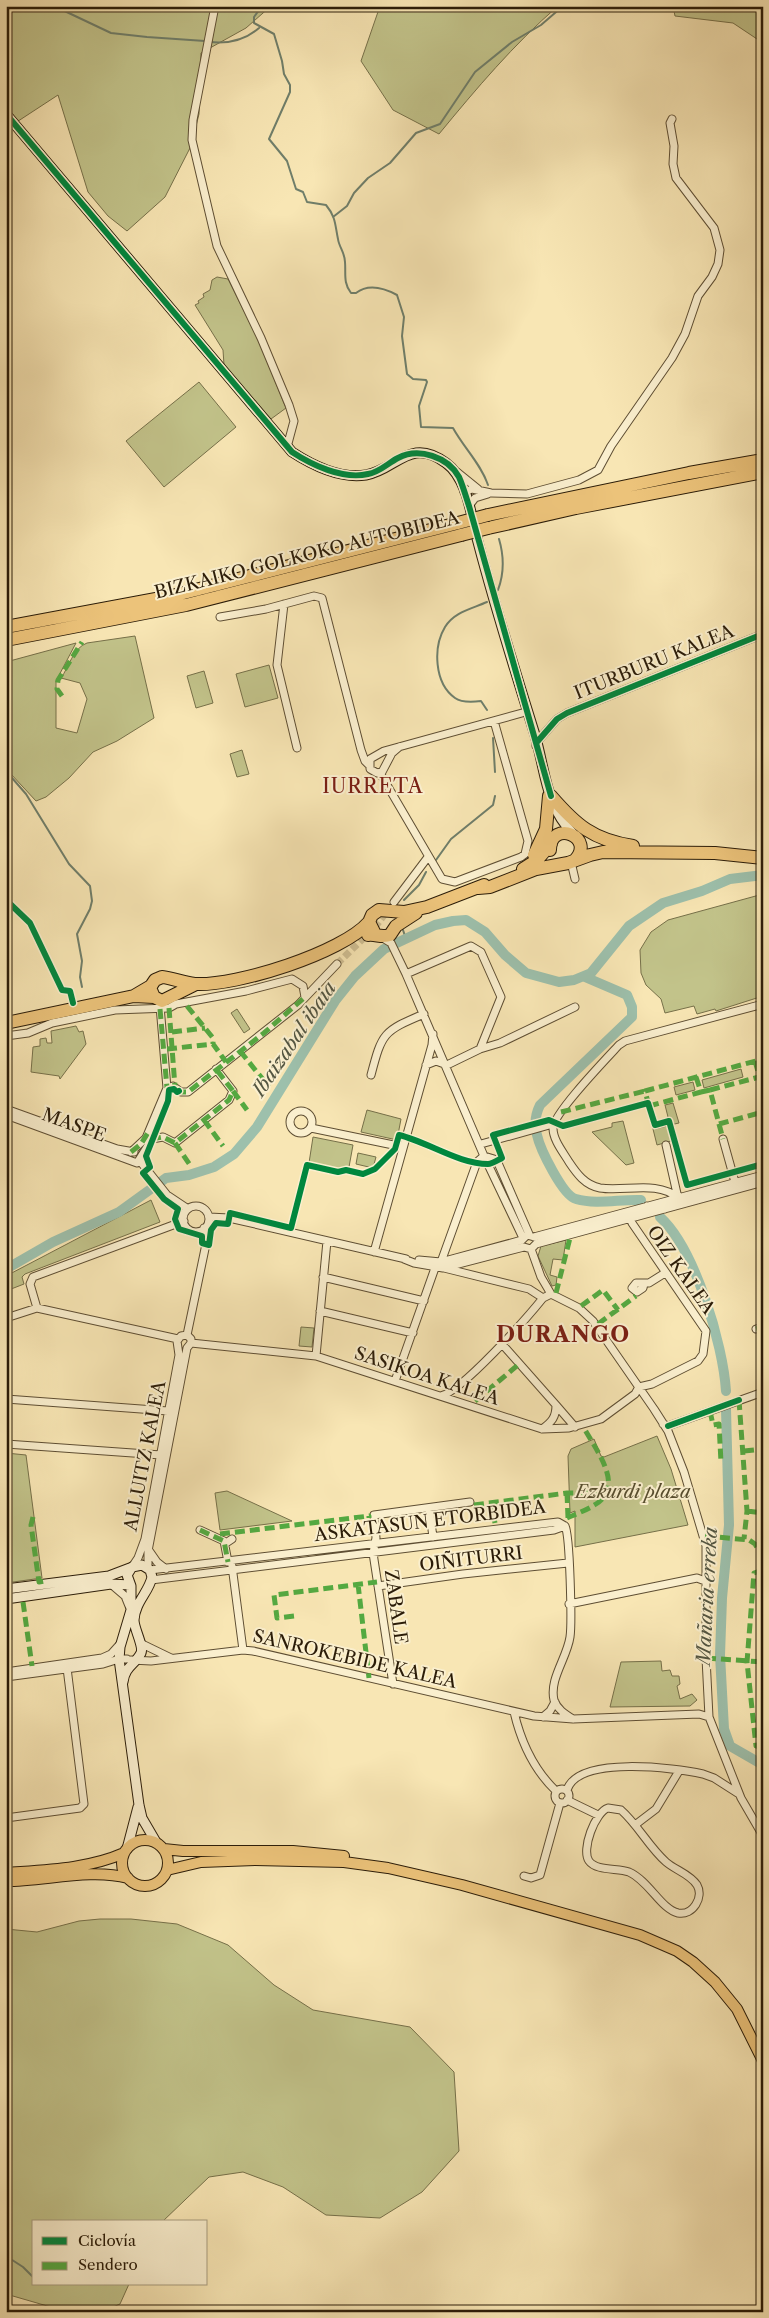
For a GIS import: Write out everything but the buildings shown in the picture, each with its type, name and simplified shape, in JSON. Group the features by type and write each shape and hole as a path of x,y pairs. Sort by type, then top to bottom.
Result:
{"highway":[{"name":"BIZKAIKO GOLKOKO AUTOBIDEA","path":"8,626 172,596 460,529 680,475 763,460"},
{"name":"BIZKAIKO GOLKOKO AUTOBIDEA","path":"488,522 585,506 763,472"},
{"name":"BIZKAIKO GOLKOKO AUTOBIDEA","path":"6,640 223,597 460,529"},
{"path":"6,644 19,641 28,636"},
{"path":"549,792 568,816 590,833 604,840 649,852"},
{"path":"478,888 497,876 524,864 537,851 546,829 549,792"},
{"path":"349,939 387,934 427,907 478,888 532,864 555,836 565,833 604,847 649,852"},
{"path":"570,862 580,853 576,837"},
{"path":"551,842 553,857 570,862"},
{"path":"478,888 490,887 536,869 604,852 715,853 763,858"},
{"path":"162,999 158,978 165,977 171,980 196,984 232,980 283,967 349,939 361,931 375,912 392,907 427,907"},
{"path":"387,934 396,919 392,907"},
{"path":"369,922 387,934"},
{"path":"162,999 175,989 171,980"},
{"path":"6,1023 134,996 162,999 196,984"}],"main road":[{"path":"6,1873 85,1866 105,1862 126,1851 140,1840 183,1851 293,1850 389,1863 507,1891 647,1931 684,1948 716,1974 728,1987 747,2014 763,2046"},
{"path":"160,1846 167,1856 167,1870"},
{"path":"126,1851 122,1862 128,1878 134,1883 150,1885 157,1882 167,1870 200,1862 255,1860 344,1862 388,1868 462,1885 640,1935 677,1951 694,1962 715,1982 737,2009 763,2061"},
{"path":"6,1881 36,1881 103,1874 128,1878"}],"street":[{"path":"215,6 193,120 192,140 218,246 261,338 289,404 294,421 287,447"},
{"path":"6,114 287,447 301,458 315,465 348,474 367,475 378,471 398,458 418,453 440,458 479,492"},
{"path":"464,493 469,489 479,492 527,494 544,491 579,480 598,470 611,446 656,384 686,334 698,296 712,277 718,264 720,250 714,228 676,178 670,123 672,119"},
{"path":"456,471 468,506 535,737 538,757"},
{"path":"468,506 479,492"},
{"path":"220,617 314,596 322,598 365,761 372,771 380,773 442,879 455,882 521,857 526,851 528,841 494,721"},
{"path":"284,604 277,665 297,748"},
{"name":"ITURBURU KALEA","path":"535,737 557,720 612,694 763,634"},
{"path":"513,666 522,714 556,812 576,837"},
{"path":"519,684 522,714 535,737"},
{"path":"368,764 376,755 384,751 522,714"},
{"path":"386,762 394,750 399,747"},
{"path":"361,750 384,757 386,768 380,773"},
{"path":"549,792 553,815 551,842"},
{"path":"392,907 428,857"},
{"path":"570,862 574,879"},
{"path":"387,934 447,1065 484,1156"},
{"path":"406,974 464,948 471,946 481,952 501,997 480,1049"},
{"path":"167,1088 173,1086 181,1092 188,1092 298,1005 337,964"},
{"path":"6,1036 28,1033 52,1023 162,999 176,1004 246,991 292,978 303,986 305,997"},
{"path":"128,1152 146,1138 167,1088 162,999"},
{"path":"480,1144 551,1124 591,1076 619,1045 625,1041 763,1004"},
{"path":"426,1065 436,1061 447,1065 470,1056 480,1049 500,1043 575,1007"},
{"path":"371,1075 379,1044 384,1037 401,1024 424,1014"},
{"path":"374,1252 426,1065 433,1033"},
{"path":"188,1209 167,1195 141,1160 149,1141 163,1137 175,1142 229,1100 233,1091 216,1070"},
{"name":"MASPE","path":"6,1110 128,1152 139,1152 141,1160 132,1162 6,1115"},
{"path":"551,1124 555,1139 561,1150 581,1178 589,1185 600,1188 665,1190 678,1198"},
{"path":"311,1128 403,1147"},
{"path":"723,1139 735,1182"},
{"path":"665,1209 676,1202 678,1198 666,1145"},
{"path":"484,1156 494,1159 498,1163 541,1277 552,1294 585,1312 640,1387 663,1424 684,1472 705,1536 709,1717 739,1794 763,1836"},
{"path":"395,1381 424,1301 440,1266 477,1162 484,1156"},
{"path":"440,1266 647,1206 763,1175"},
{"path":"528,1241 630,1218 763,1182"},
{"path":"184,1221 188,1209 195,1206 202,1208 209,1217 229,1218 440,1266 529,1289 543,1298"},
{"path":"630,1218 634,1213 645,1209 647,1206"},
{"path":"187,1335 206,1244 204,1228 209,1217"},
{"name":"OIZ KALEA","path":"630,1218 634,1228 706,1332 706,1344 703,1354 698,1361 652,1384 640,1387"},
{"path":"184,1221 190,1230 198,1231 204,1228"},
{"path":"37,1308 30,1284 33,1277 184,1221"},
{"path":"316,1356 327,1241"},
{"path":"644,1284 665,1273"},
{"path":"529,1289 540,1286 541,1277"},
{"path":"323,1278 424,1301"},
{"path":"440,1396 453,1391 502,1344 543,1298 552,1294"},
{"path":"6,1318 37,1308 178,1339 186,1346 191,1339 187,1335"},
{"path":"320,1311 413,1333"},
{"path":"178,1339 182,1335 187,1335"},
{"path":"502,1344 575,1427"},
{"name":"SASIKOA KALEA","path":"186,1346 316,1356 542,1429 575,1427 592,1422 613,1412 635,1394 640,1387"},
{"name":"ALLUITZ KALEA","path":"131,1568 143,1547 168,1411 186,1346"},
{"name":"ALLUITZ KALEA","path":"149,1569 148,1548 186,1346"},
{"path":"453,1391 457,1402"},
{"path":"663,1424 668,1426 763,1392"},
{"path":"6,1399 168,1411"},
{"path":"542,1429 552,1422 556,1414 556,1405"},
{"path":"6,1444 161,1455"},
{"path":"433,1537 429,1508 470,1502"},
{"name":"ZABALE","path":"392,1684 373,1553 376,1538 374,1515 429,1508"},
{"name":"ASKATASUN ETORBIDEA","path":"149,1569 230,1562 558,1522 565,1526"},
{"path":"565,1526 570,1636 554,1686 555,1702 560,1710 573,1719"},
{"name":"ASKATASUN ETORBIDEA","path":"149,1583 232,1570 554,1530 565,1526"},
{"path":"200,1530 226,1543"},
{"path":"226,1543 232,1538"},
{"path":"226,1543 232,1570 243,1650"},
{"path":"148,1548 157,1562 166,1569"},
{"name":"OIÑITURRI","path":"378,1586 463,1574 568,1563"},
{"path":"6,1589 109,1576 138,1565 149,1569 149,1583 134,1617 142,1649 103,1664 6,1677"},
{"path":"131,1568 127,1575 130,1585 131,1610 122,1678 139,1805 142,1818 160,1846"},
{"path":"569,1604 697,1578 702,1578 705,1581"},
{"path":"6,1599 111,1584 130,1585 141,1589 149,1583"},
{"path":"111,1584 125,1596 131,1610"},
{"path":"122,1678 125,1673 126,1654 132,1638 171,1658"},
{"name":"SANROKEBIDE KALEA","path":"126,1654 151,1661 243,1650 276,1655 392,1684 543,1717 573,1719 698,1714 709,1717"},
{"path":"6,1672 102,1658 110,1654 126,1654"},
{"path":"103,1664 114,1667 122,1678"},
{"path":"375,1680 386,1673 389,1665"},
{"path":"6,1818 80,1808 84,1804 67,1668"},
{"path":"543,1717 550,1711 555,1702"},
{"path":"514,1712 526,1750 542,1776 556,1791"},
{"path":"524,1876 531,1878 540,1875 564,1802 569,1796 568,1785 575,1778 601,1769 624,1767 679,1771 708,1776 739,1794"},
{"path":"635,1825 656,1809 679,1771"},
{"path":"556,1791 562,1788 567,1790"},
{"path":"556,1791 555,1798 598,1814"},
{"path":"126,1851 139,1805"},
{"path":"614,1808 621,1810 666,1862 693,1880 698,1886 699,1898 693,1908 682,1913 676,1912 664,1905 640,1879 622,1870 594,1866 589,1862 587,1848 598,1814 602,1810 614,1808"}],"green space":[{"path":"6,6 271,6 246,28 201,53 199,114 191,146 165,197 127,231 108,216 88,192 58,95 6,129"},
{"path":"380,6 558,6 511,51 439,134 393,110 361,61"},
{"path":"673,6 763,6 763,43 733,23 675,16"},
{"path":"217,277 228,279 258,339 286,408 271,419 224,365 223,350 195,305 204,297 203,294 210,290 212,280"},
{"path":"199,382 236,427 164,487 126,441"},
{"path":"135,636 154,718 117,741 93,752 69,778 46,797 36,801 10,773 6,765 6,662 76,643 56,681 56,728 77,733 87,699 80,683 61,678 72,658 82,645 87,643"},
{"path":"269,665 278,698 245,707 236,674"},
{"path":"204,671 213,703 196,708 187,676"},
{"path":"242,750 249,774 237,777 230,754"},
{"path":"763,894 763,996 716,1011 715,1009 697,1014 694,1006 665,1013 661,999 646,985 641,973 640,950 651,932 668,920"},
{"path":"237,1009 250,1029 244,1033 231,1013"},
{"path":"76,1026 79,1032 83,1031 86,1044 60,1079 59,1076 31,1072 33,1047 40,1046 40,1039 46,1038 47,1043 52,1043 51,1031"},
{"path":"741,1069 743,1077 704,1088 702,1080"},
{"path":"693,1082 695,1090 676,1095 674,1087"},
{"path":"673,1103 679,1123 670,1125 665,1105"},
{"path":"367,1110 401,1119 397,1140 361,1132"},
{"path":"649,1113 651,1113 655,1129 667,1126 671,1141 657,1145"},
{"path":"623,1121 634,1163 626,1165 592,1132 612,1127 612,1123"},
{"path":"313,1137 353,1145 349,1167 339,1170 309,1163"},
{"path":"358,1153 376,1157 373,1168 356,1164"},
{"path":"151,1200 160,1222 25,1274 22,1277 24,1284 6,1291 6,1276"},
{"path":"566,1240 563,1260 553,1259 550,1275 557,1277 556,1285 552,1286 538,1256 541,1246"},
{"path":"301,1327 314,1328 312,1347 299,1346"},
{"name":"Ezkurdi plaza","path":"657,1436 671,1469 688,1525 575,1547 575,1511 570,1513 568,1456 571,1449 594,1439 601,1456 604,1457"},
{"path":"6,1453 26,1455 42,1578 6,1583"},
{"path":"227,1491 292,1521 220,1530 215,1493"},
{"path":"661,1661 662,1671 670,1670 672,1676 679,1676 680,1684 677,1686 680,1699 692,1694 697,1700 690,1706 610,1707 621,1662"},
{"path":"131,1919 177,1924 228,1945 274,1985 313,2010 410,2027 454,2072 459,2151 422,2192 380,2218 326,2215 283,2187 243,2172 209,2177 164,2220 32,2220 32,2286 128,2286 120,2304 102,2312 68,2312 6,2294 6,1929 37,1932 79,1921"}],"waterway":[{"path":"54,6 111,33 205,41"},
{"path":"262,6 254,17 254,23 274,34 284,74 290,85 290,92 269,139 287,161 296,189 303,192 307,202 326,205 332,213 345,259 346,282 351,293 371,287 387,290 397,295 404,317 402,336 407,374 413,379 426,380 427,382 419,406 421,427 453,428 481,470 488,485"},
{"path":"333,217 347,206 354,193 368,178 390,163 416,133 440,124 475,72 512,42 541,25 563,6"},
{"path":"210,42 236,40 248,36 259,28"},
{"path":"498,590 503,565 499,539"},
{"path":"487,602 463,612 449,622 441,635 437,654 439,674 448,691 461,701 481,701 487,710"},
{"path":"493,738 495,772"},
{"path":"6,771 26,794 69,864 90,886 92,901 90,909 77,934 82,961 80,977 82,987"},
{"path":"436,860 451,839 493,805 495,796"},
{"path":"404,900 419,885 426,872"},
{"name":"Ibaizabal ibaia","path":"6,1269 53,1242 119,1212 166,1178 189,1175 214,1167 234,1154 257,1127 335,1001 355,976 384,949 435,925 466,920 485,932 505,955 526,973 559,982 574,980 591,973 629,926 663,903 702,891 730,879 763,875"},
{"path":"403,930 406,939"},
{"name":"Mañaria erreka","path":"585,977 627,995 632,1007 632,1017 540,1105 536,1120 537,1135 553,1171 571,1196 576,1199 592,1202 641,1200"},
{"name":"Mañaria erreka","path":"660,1217 673,1232 685,1251 705,1298 719,1348 726,1391"},
{"name":"Mañaria erreka","path":"726,1409 729,1525 722,1598 720,1655 724,1729 730,1746 763,1765"},
{"path":"6,2256 23,2267 32,2276"}],"tunnel":[{"path":"337,964 375,927 388,910"}],"marked path":[{"path":"62,696 57,689 58,680 82,642"},
{"path":"177,1089 181,1092 188,1092 264,1033 305,997"},
{"path":"187,1006 213,1038 213,1044"},
{"path":"169,1008 175,1087"},
{"path":"160,1009 167,1088"},
{"path":"172,1032 205,1028"},
{"path":"167,1049 213,1044 226,1062"},
{"path":"240,1051 269,1087"},
{"path":"649,1106 645,1091 763,1059"},
{"path":"755,1061 763,1089"},
{"path":"151,1139 163,1137 175,1143 229,1100 233,1091 216,1069"},
{"path":"710,1090 763,1076"},
{"path":"696,1077 701,1092 710,1090 719,1124 763,1112"},
{"path":"233,1091 247,1110"},
{"path":"561,1112 645,1091"},
{"path":"649,1106 701,1092"},
{"path":"204,1120 223,1146"},
{"path":"719,1124 723,1139"},
{"path":"131,1152 141,1144 149,1131"},
{"path":"175,1143 190,1165"},
{"path":"556,1293 570,1238"},
{"path":"581,1306 603,1290 618,1310"},
{"path":"598,1324 636,1296"},
{"path":"756,1329 763,1327"},
{"path":"475,1401 518,1365"},
{"path":"739,1400 747,1511 744,1539"},
{"path":"710,1411 713,1425 719,1424 721,1462"},
{"path":"567,1518 596,1504 604,1496 608,1488 605,1467 584,1428"},
{"path":"744,1451 763,1449"},
{"path":"567,1493 568,1518"},
{"path":"474,1505 567,1493 606,1493"},
{"path":"491,1503 495,1523"},
{"path":"747,1511 763,1513"},
{"path":"220,1534 369,1516 369,1518"},
{"path":"33,1517 31,1525 39,1582 44,1581"},
{"path":"200,1530 224,1541 228,1562"},
{"path":"705,1536 749,1540 755,1544 763,1558"},
{"path":"763,1570 754,1573 747,1662 756,1746 763,1747"},
{"path":"294,1616 277,1618 274,1595 377,1582"},
{"path":"358,1584 369,1678"},
{"path":"23,1602 32,1666"},
{"path":"706,1658 763,1662"}],"cycle path":[{"path":"6,114 292,452 318,466 348,475 372,473 398,458 415,454 424,454 440,459 454,470 459,477 469,506 551,796"},
{"path":"537,742 557,719 567,713 763,634"},
{"path":"6,900 30,923 62,990 70,991 73,1003"},
{"path":"179,1091 169,1090 168,1101 146,1156 150,1167 143,1173 164,1199 178,1209 175,1219 179,1229 202,1236 202,1243 209,1245 211,1230 216,1223 228,1224 230,1213 291,1228 307,1165 338,1172 346,1170 363,1174 375,1169 395,1149 399,1135 455,1157 477,1163 490,1164 502,1158 493,1135 549,1120 563,1126 648,1103 655,1125 669,1121 687,1185 763,1164"},
{"path":"668,1426 739,1400"}],"district":[{"name":"IURRETA","path":"373,786"},
{"name":"DURANGO","path":"563,1334"}]}
